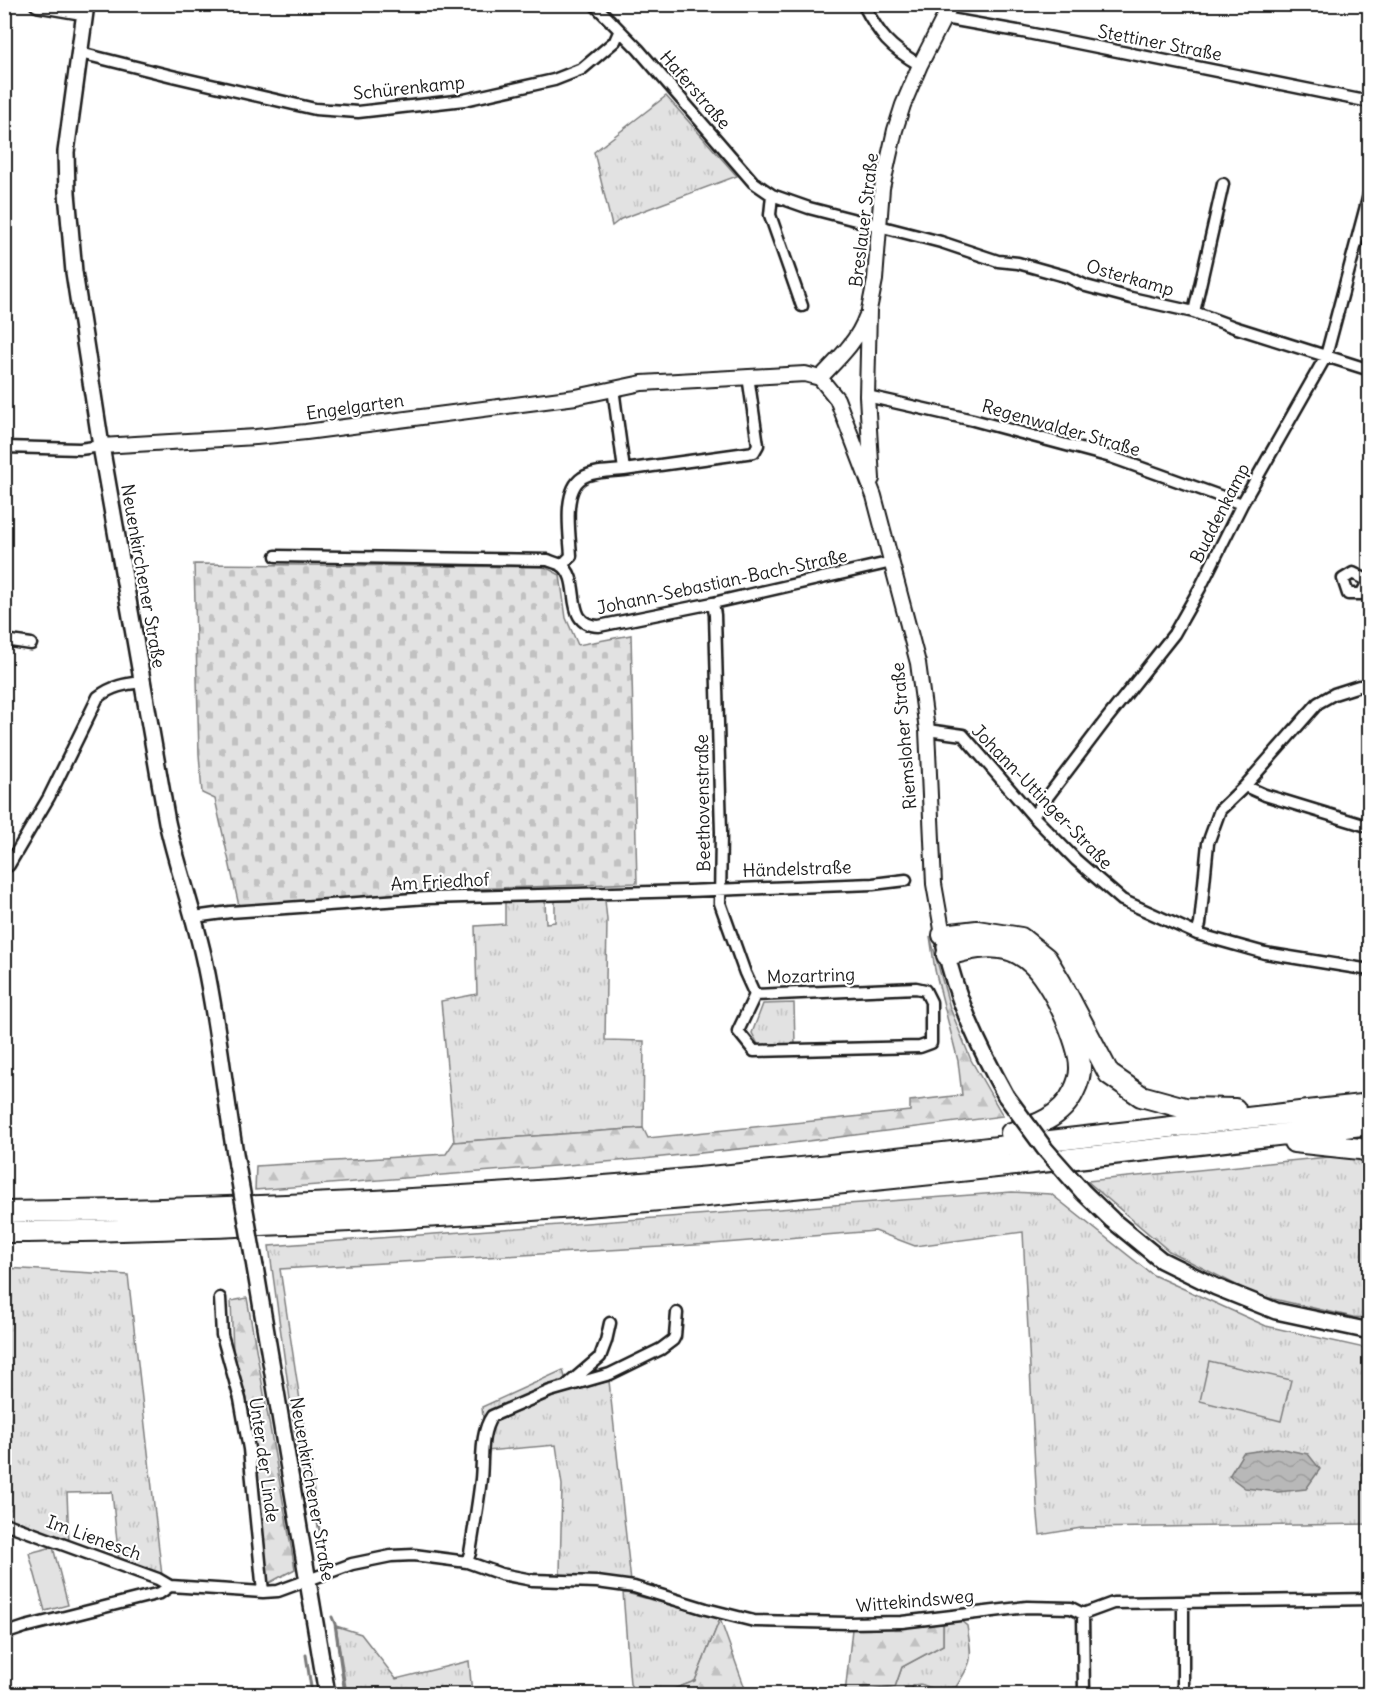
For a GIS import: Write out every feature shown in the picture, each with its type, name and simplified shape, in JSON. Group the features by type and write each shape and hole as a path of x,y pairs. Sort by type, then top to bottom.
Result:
{"highway":[{"path":"943,935 977,931 1021,938 1046,958 1109,1074 1141,1096 1185,1108 1322,1110"},
{"path":"924,1154 1013,1133 1044,1122 1058,1113 1074,1092 1080,1070 1078,1050 1065,1017 1045,979 1030,961 1006,949 979,947 947,955"},
{"path":"4,1212 161,1210 331,1204 633,1184 1370,1104"},
{"path":"4,1232 165,1230 419,1219 688,1198 956,1171 1370,1124"},
{"path":"1240,1139 1316,1144 1370,1152"}],"main road":[{"path":"38,4 87,8"},
{"name":"Neuenkirchener Straße","path":"87,8 66,152 74,272 101,446 167,822 206,966 232,1142 327,1695"},
{"name":"Riemsloher Straße","path":"943,935 957,989 985,1058 1006,1096 1045,1149 1112,1221 1161,1260 1215,1287 1276,1311 1370,1331"}],"street":[{"name":"Haferstraße","path":"594,4 638,49 753,182 772,195 809,208 880,225"},
{"path":"864,4 884,38 899,53 920,65"},
{"name":"Breslauer Straße","path":"820,378 848,349 862,328 869,309 875,280 882,188 895,130 920,65 951,4"},
{"name":"Stettiner Straße","path":"944,18 1370,102"},
{"name":"Schürenkamp","path":"80,53 315,109 358,112 464,100 554,80 582,69 615,41 619,32"},
{"path":"1194,312 1223,184"},
{"name":"Buddenkamp","path":"1033,816 1174,634 1242,504 1326,356 1370,191"},
{"path":"772,195 770,215 802,306"},
{"name":"Osterkamp","path":"880,225 998,261 1068,277 1086,286 1194,312 1370,370"},
{"name":"Breslauer Straße","path":"869,309 867,396 874,496"},
{"name":"Engelgarten","path":"101,446 306,432 576,397 642,383 805,374 820,378"},
{"path":"276,556 548,561 562,565 571,555 569,500 573,486 582,477 595,473 754,452 758,445 748,376"},
{"name":"Riemsloher Straße","path":"820,378 837,399 874,496 918,663 927,730 934,884 943,935"},
{"path":"613,388 624,470"},
{"name":"Regenwalder Straße","path":"867,396 973,420 1111,458 1242,504"},
{"path":"4,447 80,449 101,446"},
{"name":"Johann-Sebastian-Bach-Straße","path":"562,565 568,574 579,619 588,626 599,626 892,562"},
{"name":"Beethovenstraße","path":"712,603 715,626 720,809 720,903 755,995"},
{"path":"4,640 31,644"},
{"path":"6,866 49,797 98,697 118,685 142,682"},
{"path":"1197,934 1208,843 1220,810 1245,786 1318,704 1334,694 1359,686 1370,686"},
{"name":"Johann-Uttinger-Straße","path":"927,730 963,735 1033,816 1076,860 1122,900 1197,934 1265,953 1370,970"},
{"path":"1245,786 1265,795 1370,827"},
{"name":"Händelstraße","path":"688,891 873,884 906,880"},
{"name":"Am Friedhof","path":"194,917 230,912 428,898 688,891"},
{"name":"Mozartring","path":"916,988 925,990 931,1002 931,1043 920,1047 754,1051 738,1031 755,995 916,988"},
{"name":"Unter der Linde","path":"220,1298 222,1335 240,1399 249,1449 263,1592"},
{"path":"467,1562 481,1479 484,1436 490,1419 501,1411 566,1386 610,1374 668,1344 675,1336 677,1313"},
{"path":"566,1386 600,1357 610,1323"},
{"name":"Im Lienesch","path":"4,1523 158,1580 170,1587 263,1592 278,1591 308,1579"},
{"name":"Wittekindsweg","path":"308,1579 352,1564 390,1556 430,1556 467,1562 501,1574 532,1580 597,1582 634,1587 754,1621 902,1622 1027,1607 1071,1608 1083,1614"},
{"name":"Im Lienesch","path":"4,1634 160,1593 170,1587"},
{"path":"1084,1695 1083,1614 1113,1603 1370,1599"},
{"path":"1183,1603 1183,1695"}],"green space":[{"path":"666,96 737,176 621,219 612,226 594,152"},
{"path":"194,564 545,567 560,575 566,618 578,645 631,635 637,883 445,890 239,906 215,799 202,793"},
{"path":"605,900 607,920 605,1040 644,1041 643,1128 454,1142 441,1001 477,994 475,926 505,924 505,902 545,901 546,923 555,922 555,901"},
{"path":"930,936 950,1008 971,1060 1003,1116 777,1145 643,1159 255,1190 256,1166 446,1154 454,1142 643,1128 648,1138 910,1111 910,1101 962,1095 958,1061 935,970"},
{"path":"794,1003 795,1044 759,1046 752,1033 763,1004"},
{"path":"1369,1153 1369,1318 1353,1317 1256,1295 1169,1251 1087,1181"},
{"path":"1012,1192 1051,1194 1153,1275 1266,1326 1369,1349 1369,1410 1363,1410 1367,1473 1369,1473 1369,1524 1081,1528 1040,1535 1023,1232 915,1246 875,1231 712,1244 280,1269 321,1538 296,1443 269,1246"},
{"path":"5,1268 128,1275 162,1576 119,1561 112,1492 67,1493 69,1543 5,1520"},
{"path":"247,1298 295,1569 267,1584 254,1444 247,1399 233,1352 231,1301"},
{"path":"1209,1361 1291,1380 1281,1421 1200,1401"},
{"path":"563,1370 569,1392 609,1381 631,1582 560,1575 562,1485 556,1445 486,1451 482,1407"},
{"path":"53,1547 68,1605 45,1611 29,1553"},
{"path":"623,1592 720,1619 695,1681 661,1694 636,1694 630,1684"},
{"path":"720,1619 747,1694 661,1694 695,1681"},
{"path":"960,1620 967,1626 970,1658 956,1687 935,1689 919,1684 912,1686 909,1694 857,1694 863,1691 895,1687 902,1667 943,1645 943,1624"},
{"path":"943,1624 943,1645 902,1667 895,1687 845,1694 852,1629"},
{"path":"336,1626 361,1634 396,1679 469,1661 472,1694 347,1694"}],"water":[{"path":"1277,1448 1308,1454 1320,1469 1306,1489 1278,1492 1245,1488 1229,1476 1243,1453"}],"waterway":[{"path":"332,1617 345,1694"},
{"path":"306,1655 312,1694"}]}
